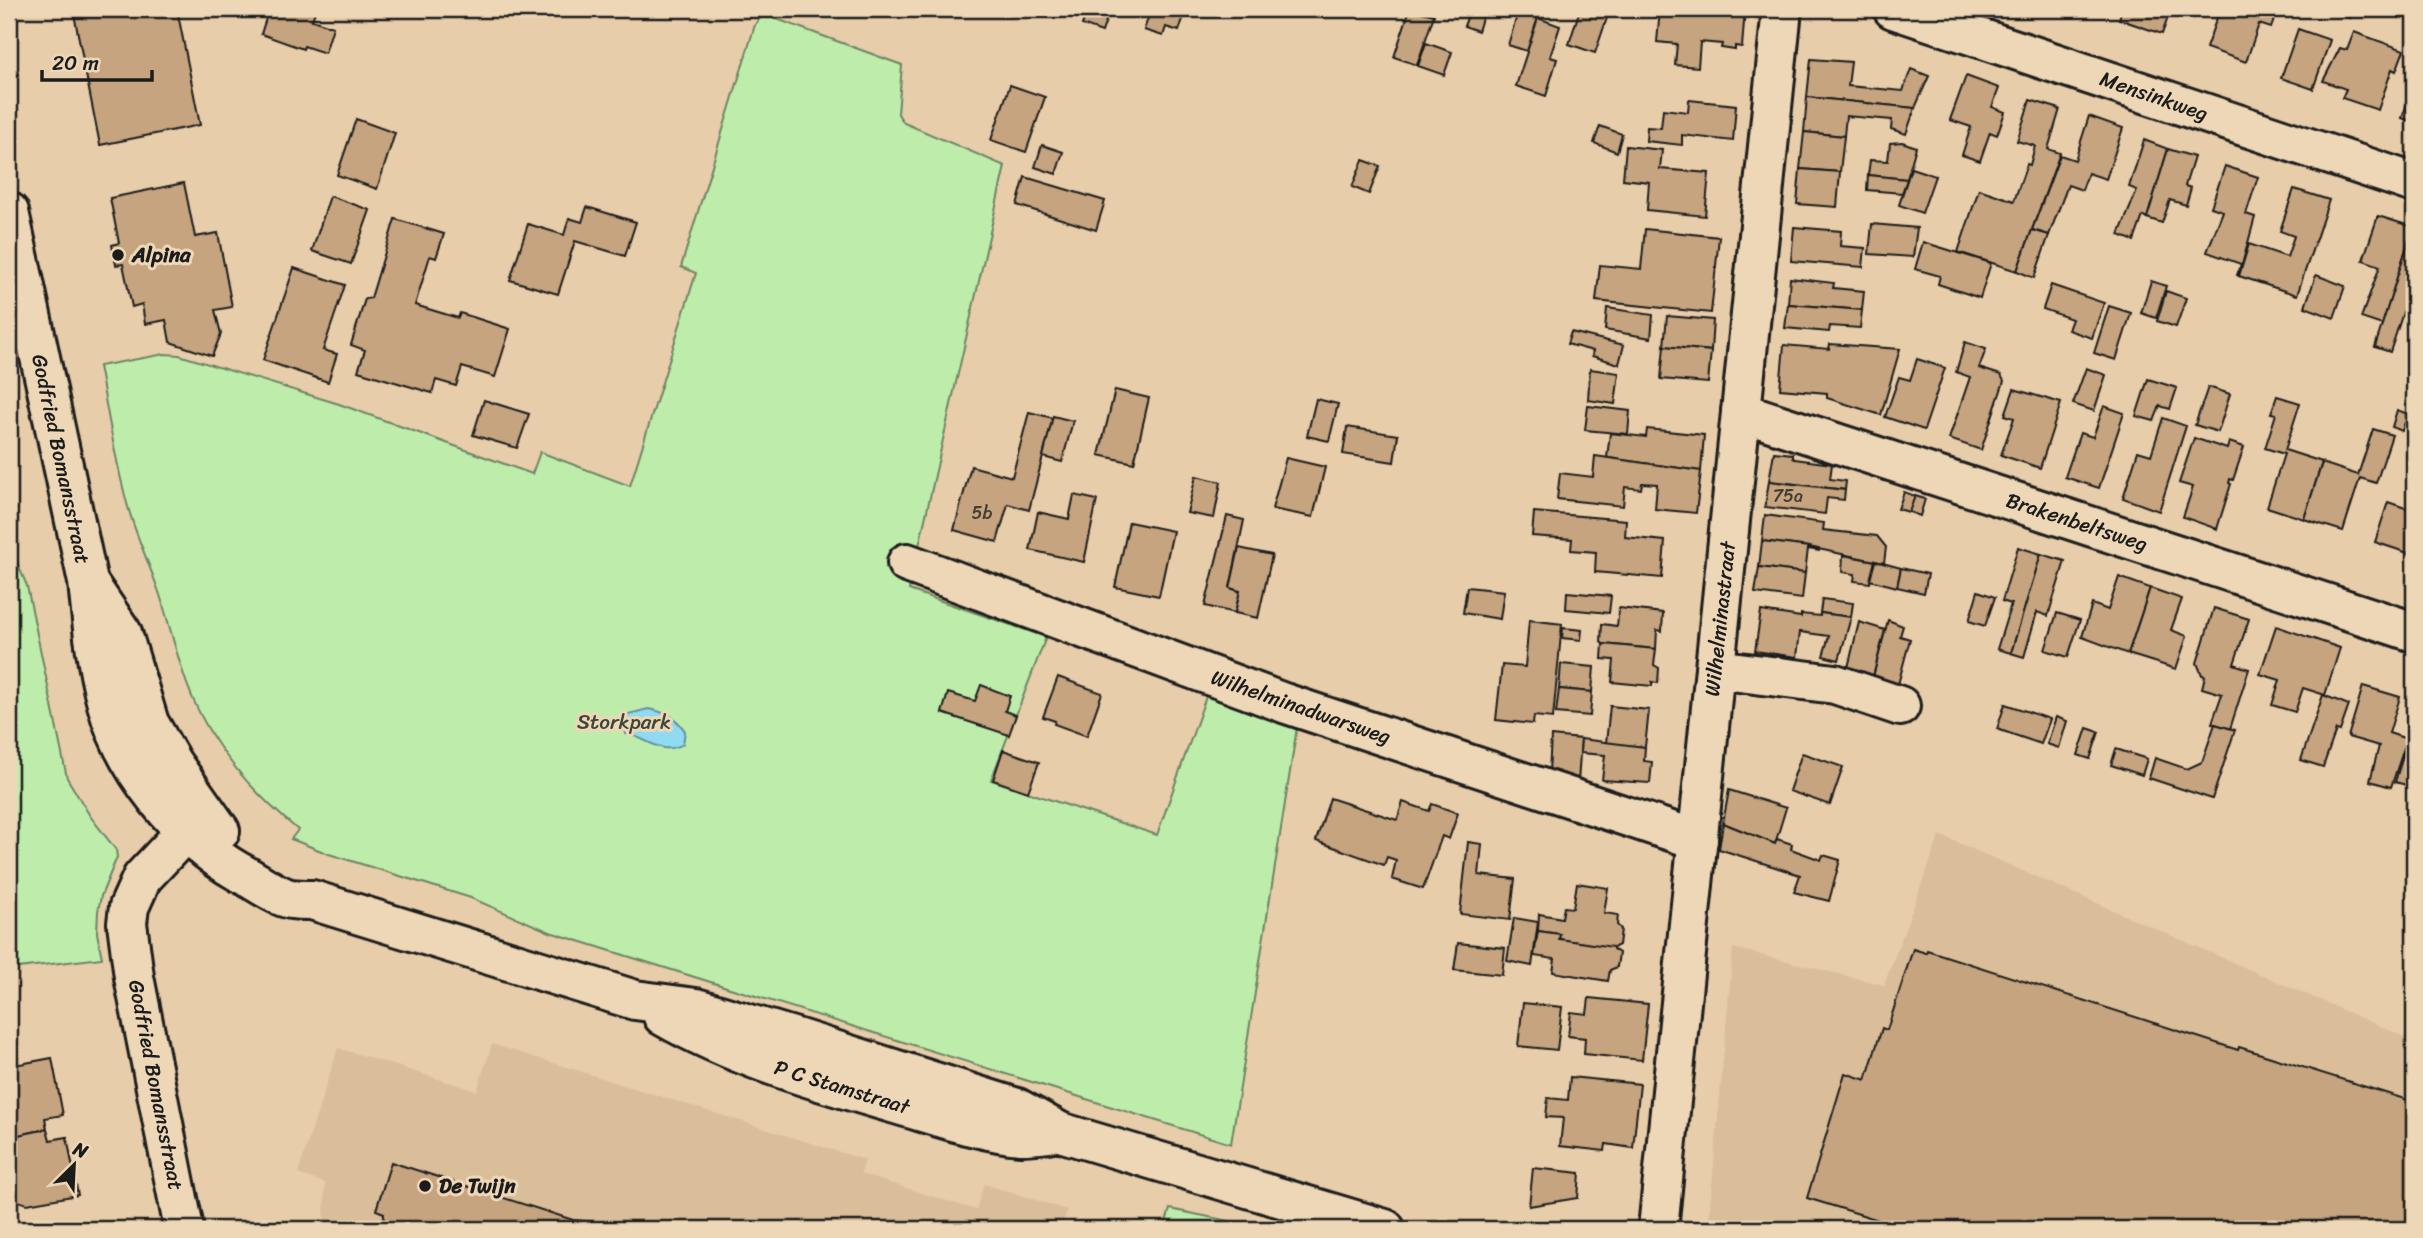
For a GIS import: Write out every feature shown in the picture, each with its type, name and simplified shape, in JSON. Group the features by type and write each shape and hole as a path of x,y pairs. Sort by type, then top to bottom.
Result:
{"street":[{"name":"Wilhelminastraat","path":"1658,1229 1782,9"},
{"name":"Mensinkweg","path":"1893,9 2414,183"},
{"name":"Godfried Bomansstraat","path":"9,212 88,582 94,640 107,706 143,779 168,813 195,821 152,866 136,889 129,907 127,923 134,977 184,1229"},
{"name":"Brakenbeltsweg","path":"1741,412 2414,632"},
{"name":"Wilhelminadwarsweg","path":"907,563 1284,703 1698,840"},
{"path":"1715,669 1835,684 1900,706"},
{"name":"P C Stamstraat","path":"195,821 205,849 229,866 288,899 312,900 635,1000 696,1008 796,1038 1017,1108 1060,1132 1385,1229"}],"shaded area":[{"path":"1940,835 2414,1041 2414,1229 1708,1229 1733,948 1884,985"},
{"path":"492,1044 865,1160 861,1174 976,1210 984,1184 1067,1210 1061,1229 324,1229 325,1183 298,1174 338,1048 477,1091"}],"green space":[{"name":"Storkpark","path":"763,14 902,65 898,114 904,123 1005,166 909,590 1046,637 991,780 1157,835 1208,691 1298,721 1231,1144 550,932 471,898 329,854 291,839 298,830 264,799 233,764 219,746 196,706 128,507 115,455 99,366 165,354 179,355 339,404 532,474 540,452 630,486 696,273 681,267 755,25"},
{"path":"9,543 27,586 67,778 90,816 116,850 117,857 101,896 98,911 97,933 102,958 9,969"},
{"path":"1170,1209 1268,1229 1164,1229"}],"water":[{"path":"648,709 665,713 677,722 685,731 683,744 661,747 626,734 623,729 625,715"}],"building":[{"path":"73,9 177,9 200,125 100,145"},
{"path":"269,9 316,9 312,20 333,27 325,53 304,46 303,49 261,34"},
{"path":"1088,9 1110,9 1102,32 1082,25"},
{"path":"1151,9 1164,9 1184,16 1179,31 1166,27 1163,36 1144,30"},
{"path":"1164,9 1187,9 1184,16"},
{"path":"1410,9 1434,15 1417,65 1394,57"},
{"path":"1465,9 1485,9 1478,31 1464,26 1470,10"},
{"path":"1580,9 1604,9 1602,13 1608,15 1595,53 1569,44"},
{"path":"1660,9 1745,9 1742,47 1735,46 1735,50 1721,48 1722,44 1700,42 1698,67 1675,65 1677,44 1657,42"},
{"path":"2122,9 2171,9 2162,34 2119,19"},
{"path":"2220,9 2278,9 2271,28 2259,24 2246,62 2206,48"},
{"path":"2323,9 2354,9 2350,18"},
{"path":"1518,12 1538,18 1527,51 1508,45"},
{"path":"1538,18 1560,26 1550,57 1557,59 1546,96 1516,86"},
{"path":"2298,29 2330,40 2313,89 2281,78"},
{"path":"2354,32 2404,50 2396,71 2392,69 2378,110 2342,98 2346,89 2323,81 2340,48 2347,50"},
{"path":"1426,43 1452,52 1444,75 1418,66"},
{"path":"1811,59 1851,62 1848,86 1903,91 1911,69 1929,76 1915,108 1807,97"},
{"path":"1966,76 1999,88 1992,107 2005,112 1997,135 1990,132 1980,161 1962,155 1971,127 1950,120"},
{"path":"2414,83 2414,122 2402,118"},
{"path":"1010,85 1045,97 1026,152 991,140"},
{"path":"1807,97 1915,108 1906,134 1891,129 1892,120 1846,116 1844,136 1804,132"},
{"path":"1689,100 1736,105 1733,141 1682,135 1682,145 1646,141 1647,127 1661,128 1663,109 1688,112"},
{"path":"2030,100 2060,109 2048,149 2060,153 2017,271 1958,252 1979,189 2014,201 2027,164 2030,165 2035,146 2017,141"},
{"path":"2089,116 2123,128 2106,179 2088,173 2082,190 2068,185 2049,235 2032,230 2060,155 2075,160"},
{"path":"356,119 395,133 377,189 337,175"},
{"path":"1600,126 1622,134 1617,152 1594,143"},
{"path":"1804,132 1844,136 1840,172 1800,169"},
{"path":"2144,140 2168,149 2147,218 2143,216 2134,241 2119,235 2137,190 2129,187"},
{"path":"1902,142 1916,147 1907,179 1868,175 1870,160 1888,161 1890,143"},
{"path":"1042,145 1063,152 1056,174 1035,167"},
{"path":"1626,146 1662,150 1660,169 1709,173 1705,216 1647,210 1649,182 1623,179"},
{"path":"2168,149 2194,157 2185,186 2191,188 2186,205 2170,200 2162,223 2147,218"},
{"path":"1363,160 1380,166 1369,194 1352,187"},
{"path":"2225,166 2258,177 2246,214 2255,217 2239,276 2237,275 2241,264 2207,252 2223,211 2211,207"},
{"path":"1911,168 1935,176 1922,213 1899,205"},
{"path":"1800,169 1840,172 1837,207 1797,204"},
{"path":"1868,175 1907,179 1902,193 1867,190"},
{"path":"1025,177 1105,201 1096,230 1017,205"},
{"path":"184,183 195,237 218,233 232,307 215,310 221,334 212,356 170,342 166,320 145,324 142,304 132,307 123,264 116,265 112,245 119,243 110,198"},
{"path":"2294,189 2329,200 2297,295 2239,276 2249,244 2287,257 2294,236 2280,231"},
{"path":"330,196 370,210 351,264 312,251"},
{"path":"587,207 636,222 625,256 575,241 558,294 510,280 528,224 564,235 569,218 582,222"},
{"path":"2378,216 2413,227 2382,325 2361,318 2380,266 2363,260"},
{"path":"395,219 444,234 436,258 430,256 415,305 458,318 460,313 510,329 495,377 462,367 456,386 436,380 432,393 358,371 365,350 351,345 365,299 371,298"},
{"path":"1872,224 1917,228 1913,257 1869,254"},
{"path":"1794,227 1841,231 1840,246 1865,248 1863,267 1791,261"},
{"path":"2413,227 2414,279 2390,352 2375,347"},
{"path":"1645,229 1719,237 1711,313 1596,301 1600,265 1641,269"},
{"path":"2032,230 2049,235 2034,278 2017,271"},
{"path":"1923,242 1991,263 1980,298 1938,284 1940,276 1915,269"},
{"path":"294,268 345,285 323,350 337,354 328,382 263,360"},
{"path":"2316,275 2345,286 2334,318 2305,307"},
{"path":"1790,278 1834,283 1833,288 1864,291 1862,310 1788,304"},
{"path":"2151,281 2166,286 2156,318 2141,313"},
{"path":"2051,285 2104,303 2092,338 2068,330 2072,319 2043,309"},
{"path":"2166,291 2186,298 2176,327 2157,321"},
{"path":"1788,304 1862,310 1860,328 1830,326 1829,332 1785,328"},
{"path":"2109,306 2131,313 2116,360 2094,353"},
{"path":"1607,308 1653,315 1651,338 1605,330"},
{"path":"1667,316 1713,320 1711,351 1664,346"},
{"path":"1571,332 1624,345 1619,364 1592,356 1593,351 1567,344"},
{"path":"1965,342 1986,349 1979,368 2001,375 2004,381 1981,450 1949,439 1970,377 1956,372"},
{"path":"1830,344 1900,349 1881,415 1827,398 1827,393 1780,389 1784,345 1829,349"},
{"path":"1664,346 1711,351 1708,383 1661,379"},
{"path":"1917,359 1945,368 1924,430 1885,417 1899,377 1910,380"},
{"path":"2086,368 2106,375 2094,411 2073,404"},
{"path":"1590,369 1619,373 1615,404 1588,400"},
{"path":"2148,379 2177,388 2170,409 2160,406 2154,421 2136,416"},
{"path":"2208,387 2230,394 2218,432 2195,425"},
{"path":"2014,389 2061,403 2040,468 2001,455 2014,418 2005,415"},
{"path":"1115,390 1149,398 1134,463 1099,455"},
{"path":"2277,396 2300,403 2285,450 2322,462 2304,519 2267,507 2284,454 2265,448 2276,414 2271,413"},
{"path":"1316,399 1338,404 1329,441 1307,436"},
{"path":"484,400 529,414 517,448 473,435"},
{"path":"1588,406 1630,411 1628,434 1585,430"},
{"path":"2104,406 2124,413 2099,488 2065,477 2080,433 2093,437"},
{"path":"2397,410 2408,414 2402,431 2392,427"},
{"path":"1029,412 1053,418 1029,510 1008,504 997,542 954,530 971,466 1012,477"},
{"path":"1053,416 1073,421 1062,462 1043,457"},
{"path":"2163,418 2186,426 2159,511 2123,498 2138,451 2151,455"},
{"path":"1347,427 1398,435 1394,462 1343,454"},
{"path":"1647,429 1704,435 1701,471 1607,458 1610,433 1646,437"},
{"path":"2373,429 2392,435 2376,483 2360,478 2343,531 2304,519 2322,463 2358,475"},
{"path":"2194,438 2227,449 2229,442 2244,447 2233,480 2230,479 2231,484 2217,529 2183,517 2193,487 2179,483"},
{"path":"1774,452 1793,454 1795,459 1832,464 1830,479 1846,481 1845,490 1769,481"},
{"path":"1595,456 1701,471 1696,513 1655,509 1657,484 1642,483 1641,489 1625,487 1623,506 1557,499 1560,473 1593,477"},
{"path":"1286,458 1325,467 1313,517 1272,509"},
{"path":"1196,476 1221,482 1214,518 1187,513"},
{"path":"1769,481 1845,490 1844,500 1827,498 1825,514 1765,507"},
{"path":"1904,492 1915,496 1909,512 1898,509"},
{"path":"1074,495 1097,500 1084,562 1030,550 1038,512 1069,519"},
{"path":"1915,496 1925,499 1920,516 1909,512"},
{"path":"2388,502 2414,511 2414,555 2375,542"},
{"path":"1534,512 1626,520 1625,537 1665,541 1662,578 1595,572 1596,552 1571,550 1572,539 1532,536"},
{"path":"1765,515 1824,523 1823,530 1877,536 1886,547 1884,563 1809,547 1762,541"},
{"path":"1227,516 1244,520 1230,588 1240,591 1235,613 1205,606"},
{"path":"1129,522 1173,531 1159,596 1115,587"},
{"path":"1762,541 1820,551 1808,549 1805,573 1759,567"},
{"path":"2018,547 2041,554 2011,653 1997,649 2011,604 2002,601"},
{"path":"1239,548 1272,555 1258,618 1235,613 1240,591 1230,588"},
{"path":"2041,554 2065,561 2048,616 2037,612 2024,657 2011,653"},
{"path":"1843,555 1875,561 1870,583 1854,581 1855,574 1842,572"},
{"path":"1875,561 1901,568 1897,587 1870,580"},
{"path":"1759,567 1805,573 1802,599 1755,593"},
{"path":"1901,568 1928,574 1924,593 1897,587"},
{"path":"2119,577 2150,588 2128,654 2082,637 2092,604 2108,610"},
{"path":"1467,587 1504,591 1500,619 1463,613"},
{"path":"2150,588 2182,599 2171,630 2187,636 2176,669 2128,654"},
{"path":"1978,591 1995,597 1985,626 1969,621"},
{"path":"1567,592 1611,596 1609,613 1566,609"},
{"path":"1822,599 1853,603 1851,617 1820,613"},
{"path":"1619,608 1663,613 1662,631 1657,630 1656,649 1601,642 1602,624 1617,626"},
{"path":"2214,608 2249,619 2234,664 2249,669 2230,729 2212,723 2222,694 2202,688 2205,676 2197,663"},
{"path":"1761,611 1801,617 1801,614 1820,616 1820,613 1851,617 1839,660 1823,656 1829,636 1800,632 1797,657 1755,651"},
{"path":"2057,613 2080,620 2068,657 2045,650"},
{"path":"1529,620 1562,624 1553,718 1534,716 1533,724 1496,720 1502,665 1525,667"},
{"path":"1888,620 1903,626 1900,636 1910,639 1896,692 1871,684"},
{"path":"1859,622 1885,630 1871,684 1846,676"},
{"path":"2276,626 2340,648 2325,695 2303,688 2295,712 2272,705 2280,680 2260,674"},
{"path":"1563,628 1582,630 1581,640 1562,638"},
{"path":"1603,644 1656,649 1654,665 1659,668 1658,683 1652,682 1652,686 1612,682 1614,660 1602,659"},
{"path":"1561,664 1594,667 1592,692 1559,689"},
{"path":"1058,677 1102,693 1087,736 1043,717"},
{"path":"981,685 1010,696 1005,711 1016,715 1009,735 942,713 948,693 975,701"},
{"path":"2363,686 2400,697 2389,733 2407,739 2391,787 2370,781 2379,746 2348,737"},
{"path":"1559,689 1592,692 1590,716 1556,713"},
{"path":"2323,695 2349,705 2340,731 2336,730 2323,767 2301,760"},
{"path":"2005,704 2050,719 2041,744 1997,729"},
{"path":"1610,706 1649,710 1645,747 1606,743"},
{"path":"2056,717 2067,721 2059,748 2047,744"},
{"path":"2414,719 2414,787 2395,782"},
{"path":"2215,724 2235,730 2212,799 2149,778 2155,758 2187,769 2202,762"},
{"path":"2087,728 2099,732 2090,759 2078,755"},
{"path":"1551,736 1581,739 1578,783 1549,773"},
{"path":"1581,739 1645,747 1644,761 1652,762 1650,783 1602,780 1605,755 1580,753"},
{"path":"2116,749 2147,759 2142,775 2111,765"},
{"path":"1003,750 1039,762 1028,792 993,780"},
{"path":"1802,753 1843,767 1830,805 1789,791"},
{"path":"1729,790 1786,808 1775,844 1723,823"},
{"path":"1330,798 1397,820 1403,802 1429,811 1432,804 1458,813 1449,839 1442,836 1423,889 1392,879 1396,860 1387,857 1384,865 1316,841"},
{"path":"1723,823 1775,844 1777,839 1792,844 1791,849 1821,860 1823,855 1840,860 1829,901 1794,892 1800,875 1719,849"},
{"path":"2414,835 2414,859 2408,857"},
{"path":"1468,842 1482,844 1479,875 1515,879 1510,920 1460,914"},
{"path":"1577,883 1608,888 1604,913 1618,915 1617,925 1621,929 1619,945 1613,948 1559,939 1560,934 1538,931 1539,914 1562,918 1564,907 1573,908"},
{"path":"1514,918 1538,922 1532,966 1507,961"},
{"path":"1538,931 1560,934 1559,939 1613,947 1619,953 1617,967 1610,970 1608,981 1553,972 1555,959 1534,956"},
{"path":"1458,943 1505,948 1502,975 1454,970"},
{"path":"1913,949 1926,953 1927,950 2238,1050 2239,1047 2414,1102 2414,1229 1908,1229 1807,1198 1845,1073 1866,1080 1882,1028 1887,1030"},
{"path":"1589,998 1648,1004 1642,1060 1584,1054 1585,1038 1568,1036 1571,1012 1587,1014"},
{"path":"1523,1003 1562,1007 1557,1050 1518,1046"},
{"path":"52,1058 63,1115 45,1118 47,1129 9,1137 9,1066"},
{"path":"1570,1077 1640,1084 1633,1148 1606,1144 1605,1151 1560,1146 1563,1118 1546,1117 1548,1098 1568,1100"},
{"path":"47,1129 50,1140 67,1137 78,1195 27,1204 9,1198 9,1137"},
{"name":"De Twijn","path":"391,1162 573,1220 678,1229 383,1229 384,1213 376,1210"},
{"path":"1533,1168 1580,1173 1578,1198 1529,1206"}],"place":[{"name":"Alpina","path":"118,255"},
{"name":"De Twijn","path":"425,1186"}]}
